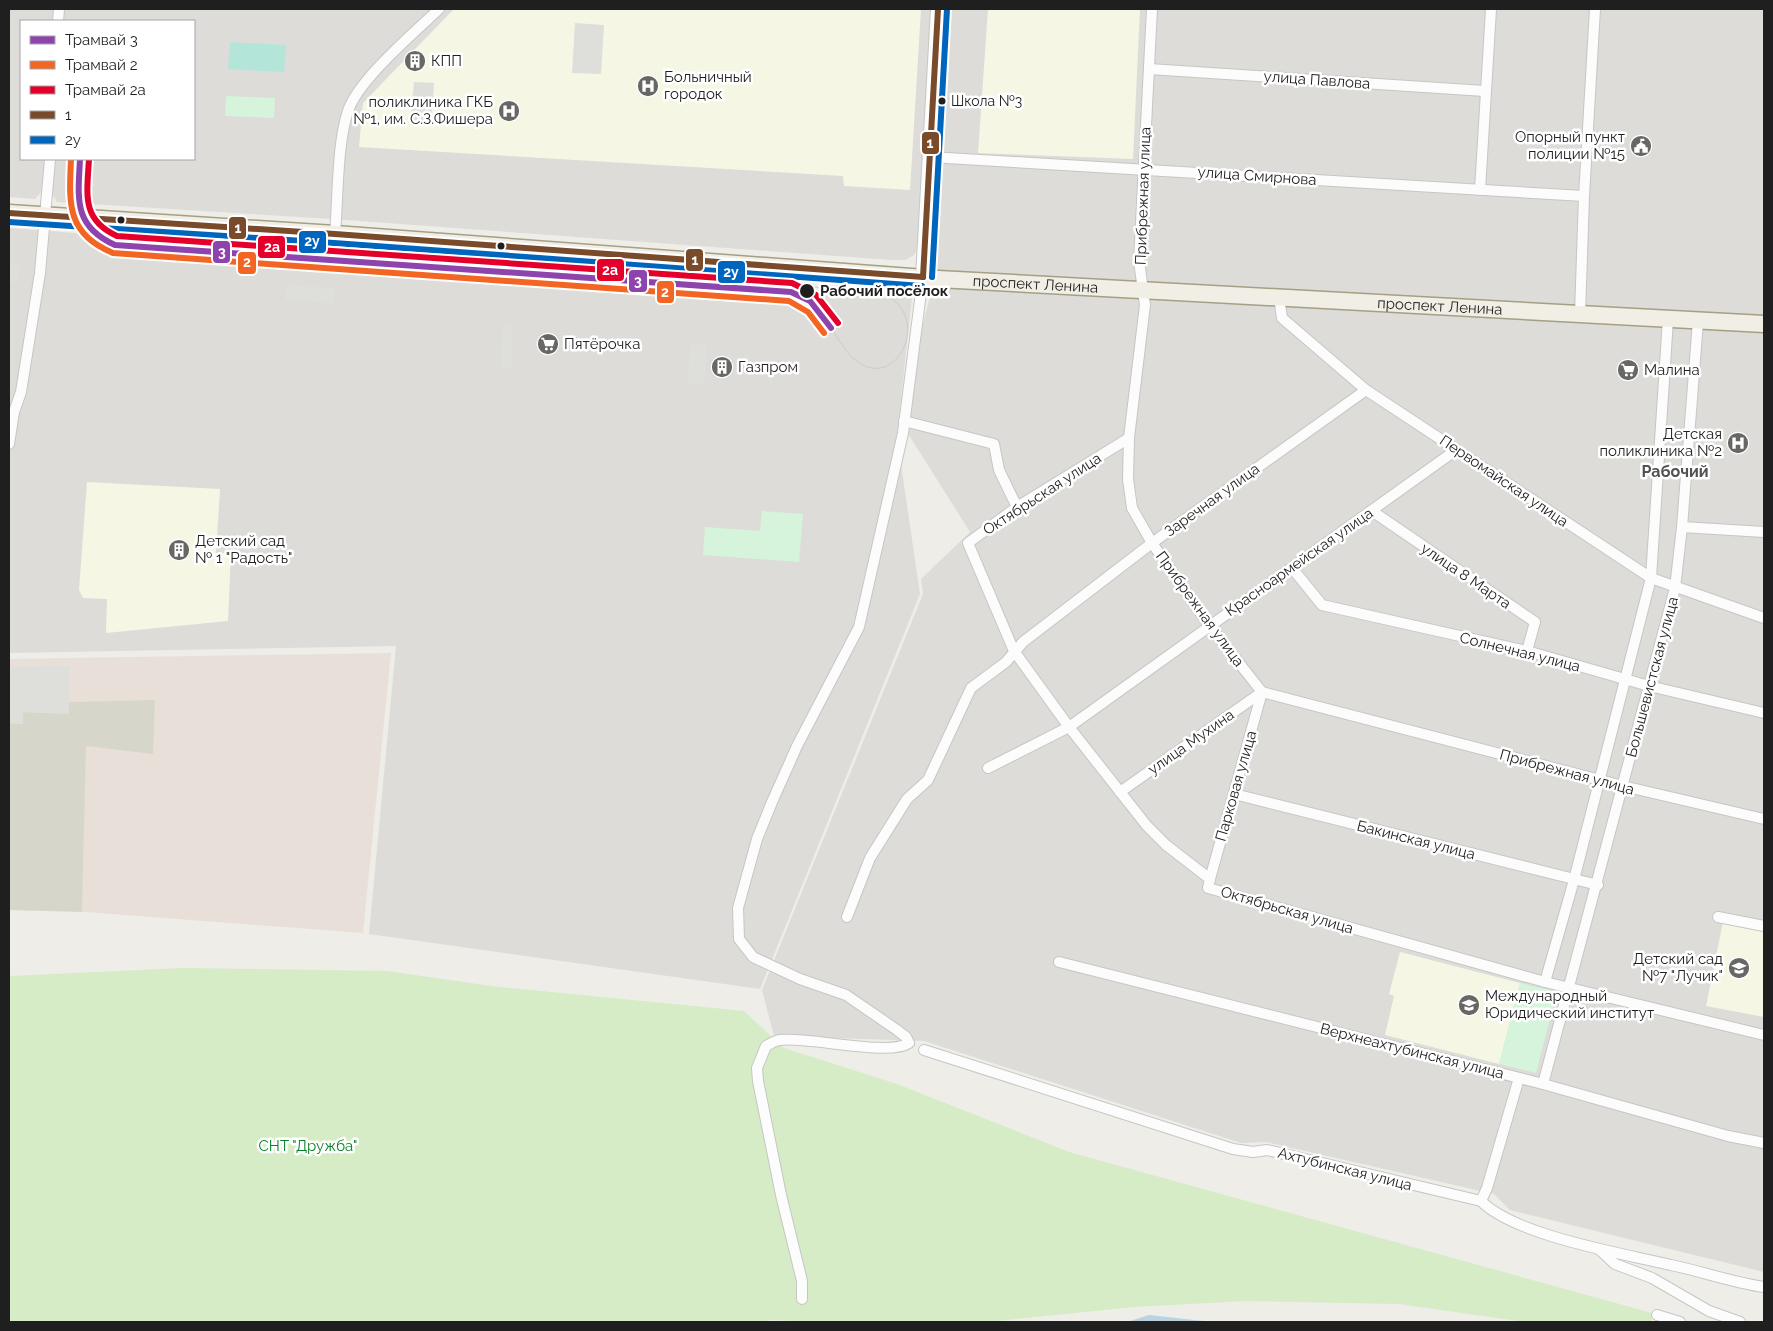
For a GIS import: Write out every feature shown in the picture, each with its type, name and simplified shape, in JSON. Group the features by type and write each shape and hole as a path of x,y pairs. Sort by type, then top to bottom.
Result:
{"main road":[{"name":"проспект Ленина","path":"9,213 335,234 923,277 1764,324"}],"street":[{"path":"335,234 342,149 348,111 363,83 439,9"},
{"path":"802,1299 802,1281 781,1195 758,1081 758,1068 766,1046 779,1040 893,1047 904,1046 909,1043 906,1037 897,1030 846,995 800,979 753,957 740,939 738,908 757,838 797,746 859,627 903,433 923,277 938,9"},
{"name":"Прибрежная улица","path":"1152,9 1142,169 1139,261 1144,305 1129,438 1128,479 1132,508 1152,543 1209,625 1262,692 1598,780 1764,819"},
{"path":"1480,190 1491,9"},
{"path":"1580,314 1584,196 1595,9"},
{"name":"улица Павлова","path":"1149,69 1485,91"},
{"name":"улица Смирнова","path":"930,156 1584,196"},
{"path":"9,444 14,412 21,392 46,216 50,160"},
{"name":"Первомайская улица","path":"1279,298 1282,318 1366,390 1456,450 1650,578 1764,618"},
{"name":"Большевистская улица","path":"1545,982 1574,880 1650,578 1668,319"},
{"name":"Большевистская улица","path":"1543,1084 1598,885 1675,588 1682,527 1698,321"},
{"name":"Заречная улица","path":"847,917 870,858 907,799 928,780 971,688 1006,662 1014,651 1152,543 1366,390"},
{"path":"904,421 994,444 999,470 1017,507"},
{"name":"Октябрьская улица","path":"1129,438 1017,507 968,543 1014,651 1069,727 1120,792 1166,845 1210,879 1208,888 1545,982 1764,1035"},
{"name":"Красноармейская улица","path":"988,768 1069,727 1456,450"},
{"name":"улица 8 Марта","path":"1372,511 1535,622 1527,651"},
{"path":"1682,527 1764,532"},
{"name":"Солнечная улица","path":"1292,568 1322,605 1527,651 1649,686 1764,713"},
{"name":"улица Мухина","path":"1120,792 1262,692"},
{"name":"Парковая улица","path":"1210,879 1262,692"},
{"name":"Бакинская улица","path":"1234,794 1598,885"},
{"path":"1718,917 1764,926"},
{"name":"Верхнеахтубинская улица","path":"1059,962 1543,1084 1728,1136 1764,1143"},
{"name":"Ахтубинская улица","path":"924,1050 1232,1149 1253,1152 1268,1150 1481,1201 1489,1210 1510,1222 1600,1249 1674,1265 1734,1283 1764,1287"},
{"path":"1481,1201 1487,1188 1519,1078"},
{"path":"1600,1249 1614,1264 1652,1278 1709,1311 1740,1322"},
{"path":"1658,1314 1680,1322"}],"shaded area":[{"path":"9,9 57,9 56,20 20,20 20,160 45,160 42,191 35,199 9,197"},
{"path":"63,9 931,9 917,249 914,255 905,260 891,260 332,219 57,202 50,190 53,160 195,160 195,20 62,20"},
{"name":"Больничный городок","path":"454,9 921,9 910,190 844,186 843,176 359,147 363,103"},
{"path":"949,9 1764,9 1764,1272 1510,1210 1494,1194 1266,1142 1241,1143 924,1041 774,1036 762,990 923,594 921,579 970,532 907,432 920,335 933,285"},
{"path":"988,9 1140,9 1133,159 978,153"},
{"path":"575,23 604,25 601,74 572,73"},
{"path":"414,82 434,83 431,126 410,125"},
{"path":"9,228 912,297 897,437 920,594 760,989 369,934 396,646 9,653"},
{"path":"9,264 20,265 18,283 9,282"},
{"path":"286,285 335,288 333,303 285,300"},
{"path":"503,325 513,326 511,368 501,367"},
{"path":"690,344 707,345 704,385 688,385"},
{"path":"87,482 220,489 216,553 231,553 228,621 106,633 107,599 83,598 79,590"},
{"path":"391,653 363,933 72,911 9,910 9,659"},
{"path":"69,666 69,714 23,712 23,724 9,723 9,667"},
{"path":"155,700 153,754 86,746 82,912 9,910 9,723 22,724 23,712 69,714 69,702"},
{"name":"Детский сад №7 \"Лучик\"","path":"1723,922 1764,930 1764,1017 1706,1006"},
{"path":"1400,952 1520,983 1499,1064 1385,1035 1394,996 1389,994"}],"green space":[{"path":"230,42 286,45 284,72 228,69"},
{"path":"226,96 275,98 274,118 225,116"},
{"path":"762,511 803,514 799,562 703,555 705,527 760,531"},
{"name":"СНТ \"Дружба\"","path":"184,968 387,971 491,986 744,1011 784,1048 897,1084 1069,1152 1652,1313 1651,1322 1525,1322 1399,1304 1246,1301 1134,1307 987,1322 811,1322 772,1320 761,1322 9,1322 9,976"},
{"path":"1520,983 1557,992 1536,1073 1499,1064"}],"water":[{"path":"1149,1315 1213,1322 1127,1322"}],"tram line":[{"name":"2","path":"71,160 71,203 79,227 86,236 113,253 789,301 808,312 824,333"},
{"name":"3","path":"80,160 79,199 85,220 101,237 115,245 791,292 810,301 831,328"},
{"name":"2а","path":"89,160 87,195 92,214 105,230 117,236 792,283 816,295 838,323"},
{"path":"809,287 859,289 885,295 899,306 906,319 907,334 903,349 895,360 883,367 869,367 851,356 831,328"}],"transit line":[{"name":"1","path":"923,277 938,9"},
{"name":"2у","path":"932,277 947,9"},
{"name":"1","path":"9,213 335,234 923,277"},
{"name":"2у","path":"9,222 334,243 922,286"}],"place":[{"name":"КПП","path":"415,61"},
{"name":"Больничный городок","path":"648,86"},
{"name":"Школа №3","path":"942,101"},
{"name":"поликлиника ГКБ №1, им. С.З.Фишера","path":"509,111"},
{"name":"Опорный пункт полиции №15","path":"1641,146"},
{"name":"Рабочий посёлок","path":"807,291"},
{"name":"Пятёрочка","path":"548,344"},
{"name":"Газпром","path":"722,367"},
{"name":"Малина","path":"1628,370"},
{"name":"Детская поликлиника №2","path":"1738,443"},
{"name":"Детский сад № 1 \"Радость\"","path":"179,550"},
{"name":"Детский сад №7 \"Лучик\"","path":"1739,968"},
{"name":"Международный Юридический институт","path":"1469,1005"}],"district":[{"name":"Рабочий","path":"1675,471"}]}
